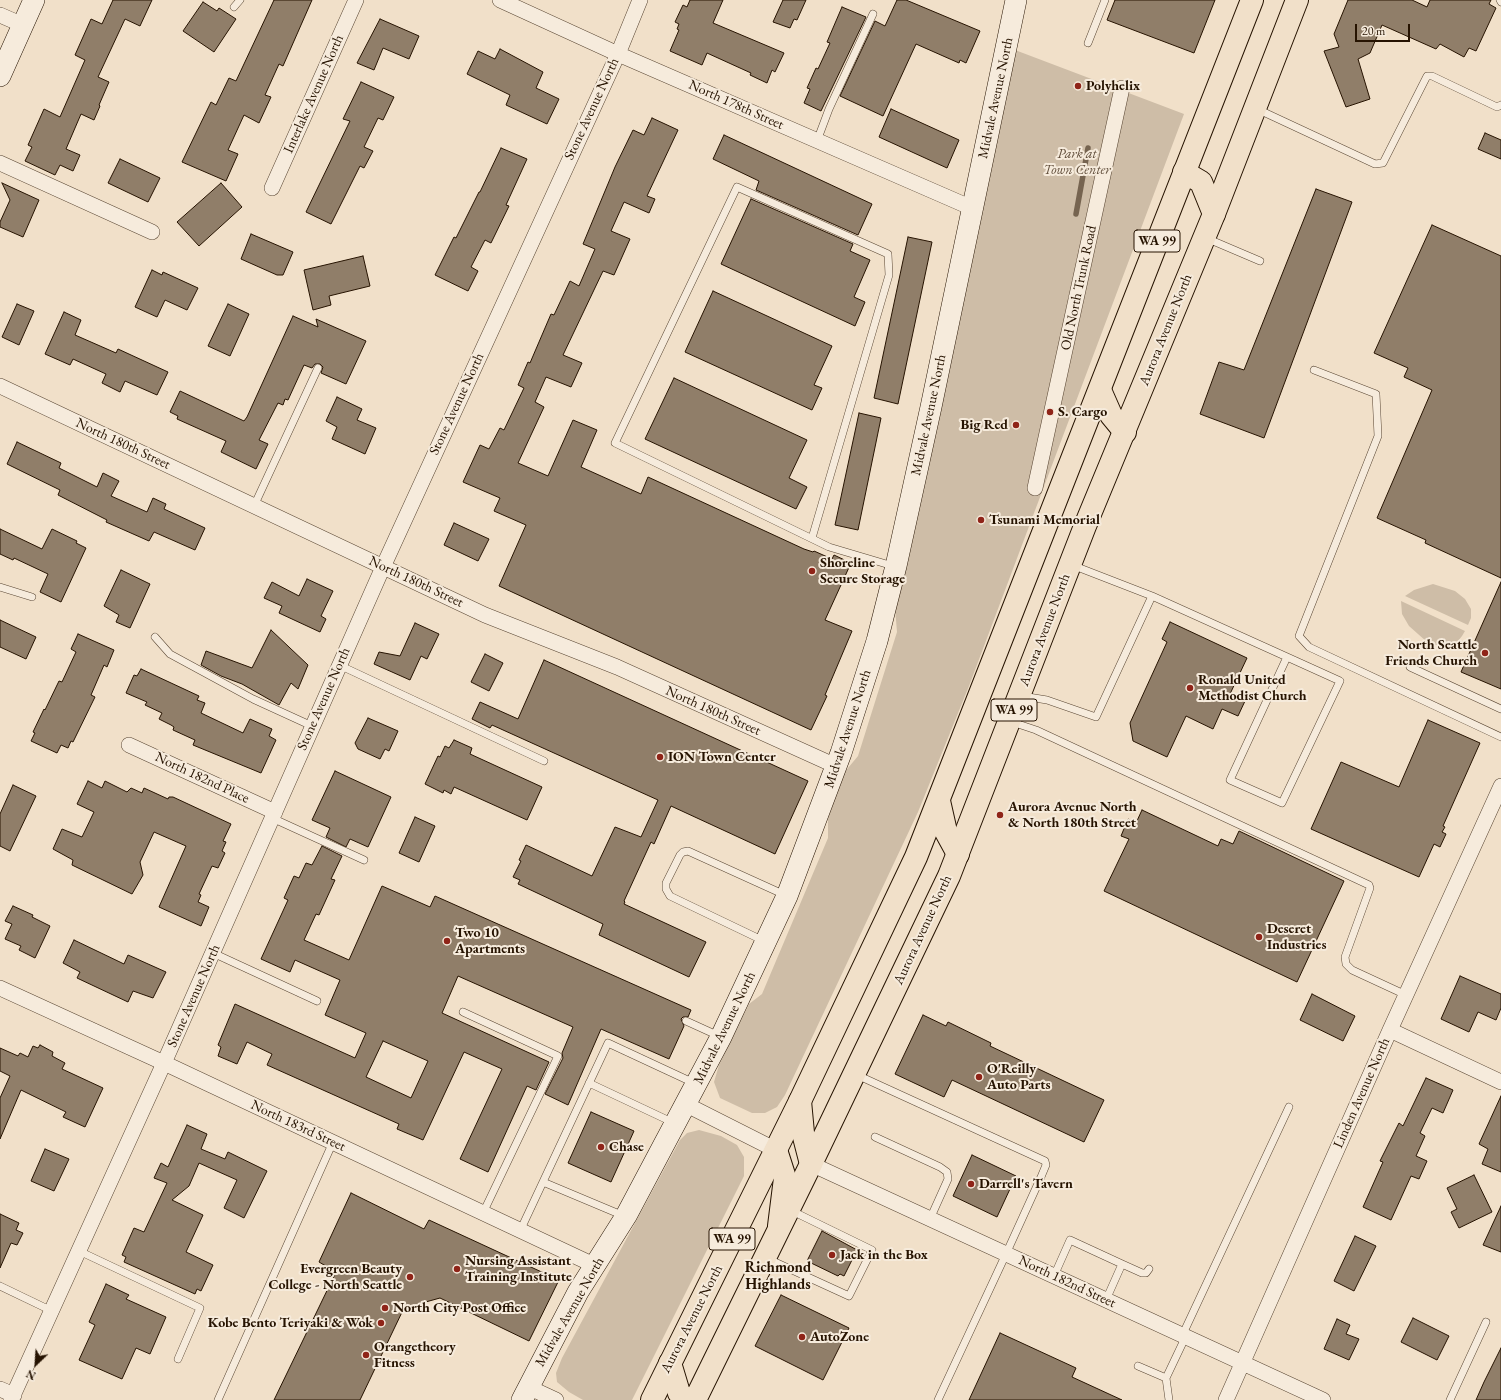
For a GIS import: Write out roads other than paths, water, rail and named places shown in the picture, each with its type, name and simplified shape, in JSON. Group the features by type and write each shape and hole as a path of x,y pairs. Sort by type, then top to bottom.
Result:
{"main road":[{"name":"Aurora Avenue North","path":"652,1400 800,1101 916,857 1252,0"},
{"name":"Aurora Avenue North","path":"695,1400 811,1164 934,908 958,854 1070,564 1214,214 1297,0"},
{"path":"1184,172 1201,182 1214,214"},
{"path":"1100,390 1111,415 1125,432"},
{"path":"939,801 946,832 958,854"},
{"path":"800,1101 803,1133 811,1164"},
{"path":"776,1150 785,1178 784,1218"},
{"path":"670,1363 679,1393 687,1400"}],"street":[{"path":"0,76 34,0"},
{"name":"Interlake Avenue North","path":"272,188 356,0"},
{"name":"North 178th Street","path":"500,0 618,54 972,208"},
{"name":"Stone Avenue North","path":"8,1395 52,1311 164,1063 339,665 618,54 640,0"},
{"name":"Midvale Avenue North","path":"525,1394 578,1292 596,1266 626,1216 698,1085 767,942 787,896 836,766 877,641 896,566 931,407 1016,0"},
{"path":"0,14 23,26"},
{"name":"Old North Trunk Road","path":"1035,488 1122,88"},
{"path":"0,163 152,232"},
{"name":"North 180th Street","path":"0,386 485,615 617,667 836,766"},
{"name":"North 182nd Place","path":"129,745 273,815"},
{"name":"Linden Avenue North","path":"1226,1400 1390,1030 1501,786"},
{"name":"North 183rd Street","path":"0,988 164,1063 596,1266"},
{"path":"1390,1030 1501,1082"},
{"path":"686,1105 776,1150"},
{"name":"North 182nd Street","path":"811,1164 1183,1337 1323,1400"},
{"path":"525,1394 556,1400"}],"lane":[{"path":"234,7 240,0"},
{"path":"1088,43 1105,0"},
{"path":"817,141 829,109 873,14"},
{"path":"1255,108 1375,164 1382,163 1427,76 1432,76 1497,107 1501,105"},
{"path":"812,538 889,275 888,254 736,187 615,443 829,547 896,566"},
{"path":"1204,237 1260,261"},
{"path":"254,506 318,368"},
{"path":"1314,370 1376,394 1378,436 1299,636 1309,647 1501,737"},
{"path":"1070,564 1152,596 1287,657 1340,681 1282,803 1230,780 1287,657"},
{"path":"0,587 32,597"},
{"path":"1019,696 1047,700 1096,717 1152,596"},
{"path":"155,637 170,654 252,699 312,726"},
{"path":"339,665 544,761"},
{"path":"1410,667 1501,709"},
{"path":"1010,721 1036,730 1369,885 1370,888 1346,957 1346,964 1352,970 1406,995"},
{"path":"273,815 364,860"},
{"path":"767,942 670,896 666,889 666,883 680,855 683,852 688,851 787,896"},
{"path":"213,952 317,1001"},
{"path":"463,1012 558,1056 483,1213"},
{"path":"686,1021 721,1037"},
{"path":"520,1231 608,1043 698,1085"},
{"path":"854,1073 1045,1161 1046,1165 1041,1177 938,1400"},
{"path":"589,1083 676,1124"},
{"path":"1169,1400 1166,1378 1183,1337 1289,1107"},
{"path":"875,1137 940,1167 947,1172 948,1179 930,1219"},
{"path":"218,1400 333,1142"},
{"path":"543,1182 626,1216"},
{"path":"764,1257 849,1296 872,1250 784,1218"},
{"path":"1054,1276 1070,1240 1142,1272 1146,1273 1149,1269"},
{"path":"79,1251 200,1308 178,1359"},
{"path":"1106,1300 1122,1264"},
{"path":"0,1286 52,1311"},
{"path":"1450,1400 1486,1322"},
{"path":"1138,1366 1166,1378"}],"waterway":[{"path":"1076,214 1088,148"}],"place":[{"name":"Polyhelix","path":"1078,86"},
{"name":"S. Cargo","path":"1050,412"},
{"name":"Big Red","path":"1016,425"},
{"name":"Tsunami Memorial","path":"981,520"},
{"name":"Shoreline Secure Storage","path":"812,571"},
{"name":"North Seattle Friends Church","path":"1485,653"},
{"name":"Ronald United Methodist Church","path":"1190,688"},
{"name":"ION Town Center","path":"660,757"},
{"name":"Aurora Avenue North & North 180th Street","path":"1000,815"},
{"name":"Deseret Industries","path":"1259,937"},
{"name":"Two 10 Apartments","path":"447,941"},
{"name":"O'Reilly Auto Parts","path":"979,1077"},
{"name":"Chase","path":"601,1147"},
{"name":"Darrell's Tavern","path":"971,1184"},
{"name":"Jack in the Box","path":"832,1255"},
{"name":"Nursing Assistant Training Institute","path":"457,1269"},
{"name":"Evergreen Beauty College - North Seattle","path":"410,1277"},
{"name":"North City Post Office","path":"385,1308"},
{"name":"Kobe Bento Teriyaki & Wok","path":"381,1323"},
{"name":"AutoZone","path":"802,1337"},
{"name":"Orangetheory Fitness","path":"366,1355"}],"district":[{"name":"Richmond Highlands","path":"778,1276"}],"park label":[{"name":"Park at Town Center","path":"1077,162"}]}
